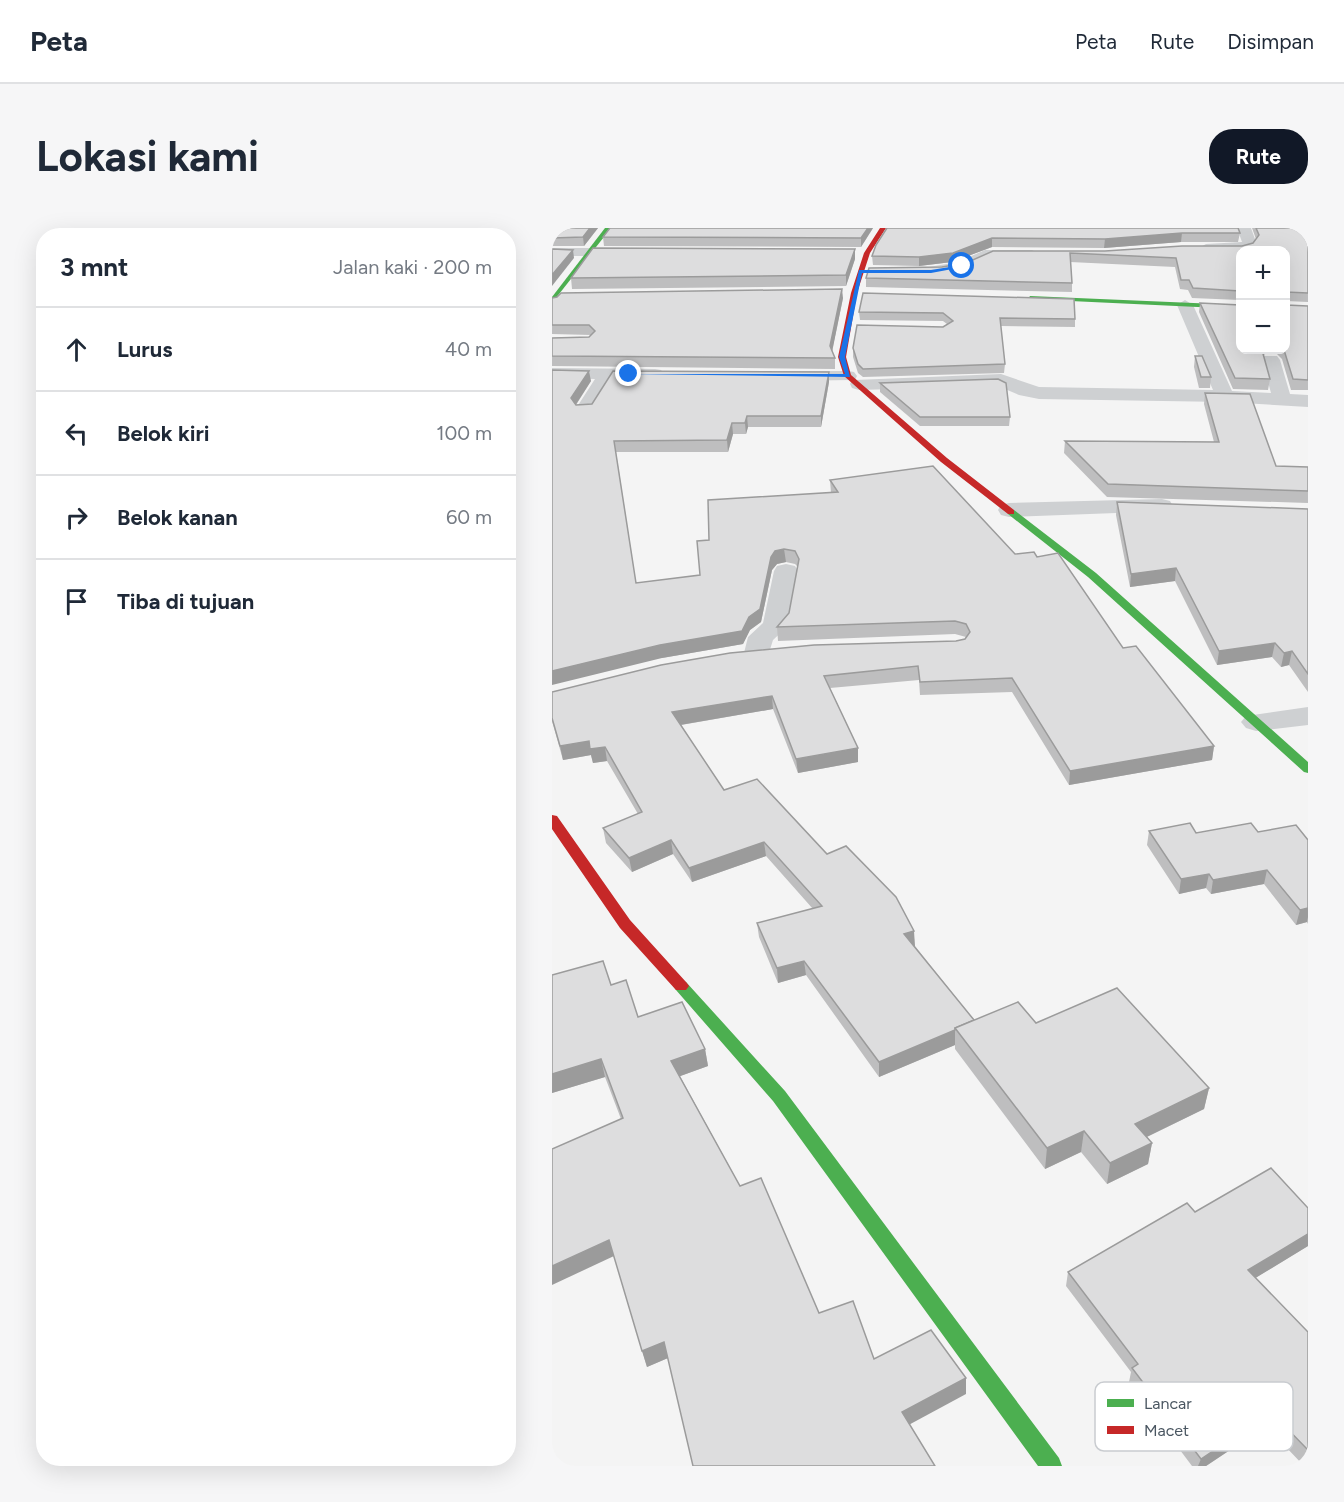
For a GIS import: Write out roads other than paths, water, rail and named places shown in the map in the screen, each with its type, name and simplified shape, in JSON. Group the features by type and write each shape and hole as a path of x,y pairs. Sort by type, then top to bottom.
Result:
{"main road":[{"path":"556,289 608,228"},
{"path":"878,230 861,253 860,294 853,327 842,357 854,380 944,460 1092,575 1308,769"},
{"path":"1018,297 1236,307"},
{"path":"553,823 626,924 779,1096 1051,1466"}],"street":[{"path":"1193,248 1246,246 1249,242 1244,228"},
{"path":"552,252 643,252"},
{"path":"919,271 956,268 985,254 1050,254"},
{"path":"860,271 876,271"},
{"path":"556,289 578,295"},
{"path":"833,293 860,294"},
{"path":"1185,305 1194,332 1207,351 1225,396"},
{"path":"1271,360 1283,401"},
{"path":"552,373 679,374"},
{"path":"585,410 607,374"},
{"path":"762,375 854,380 1001,380 1026,391 1039,393 1225,396 1308,401"},
{"path":"1009,510 1129,506 1183,507"},
{"path":"729,656 769,652 761,637 775,626 786,571"},
{"path":"1256,722 1308,716"}]}
